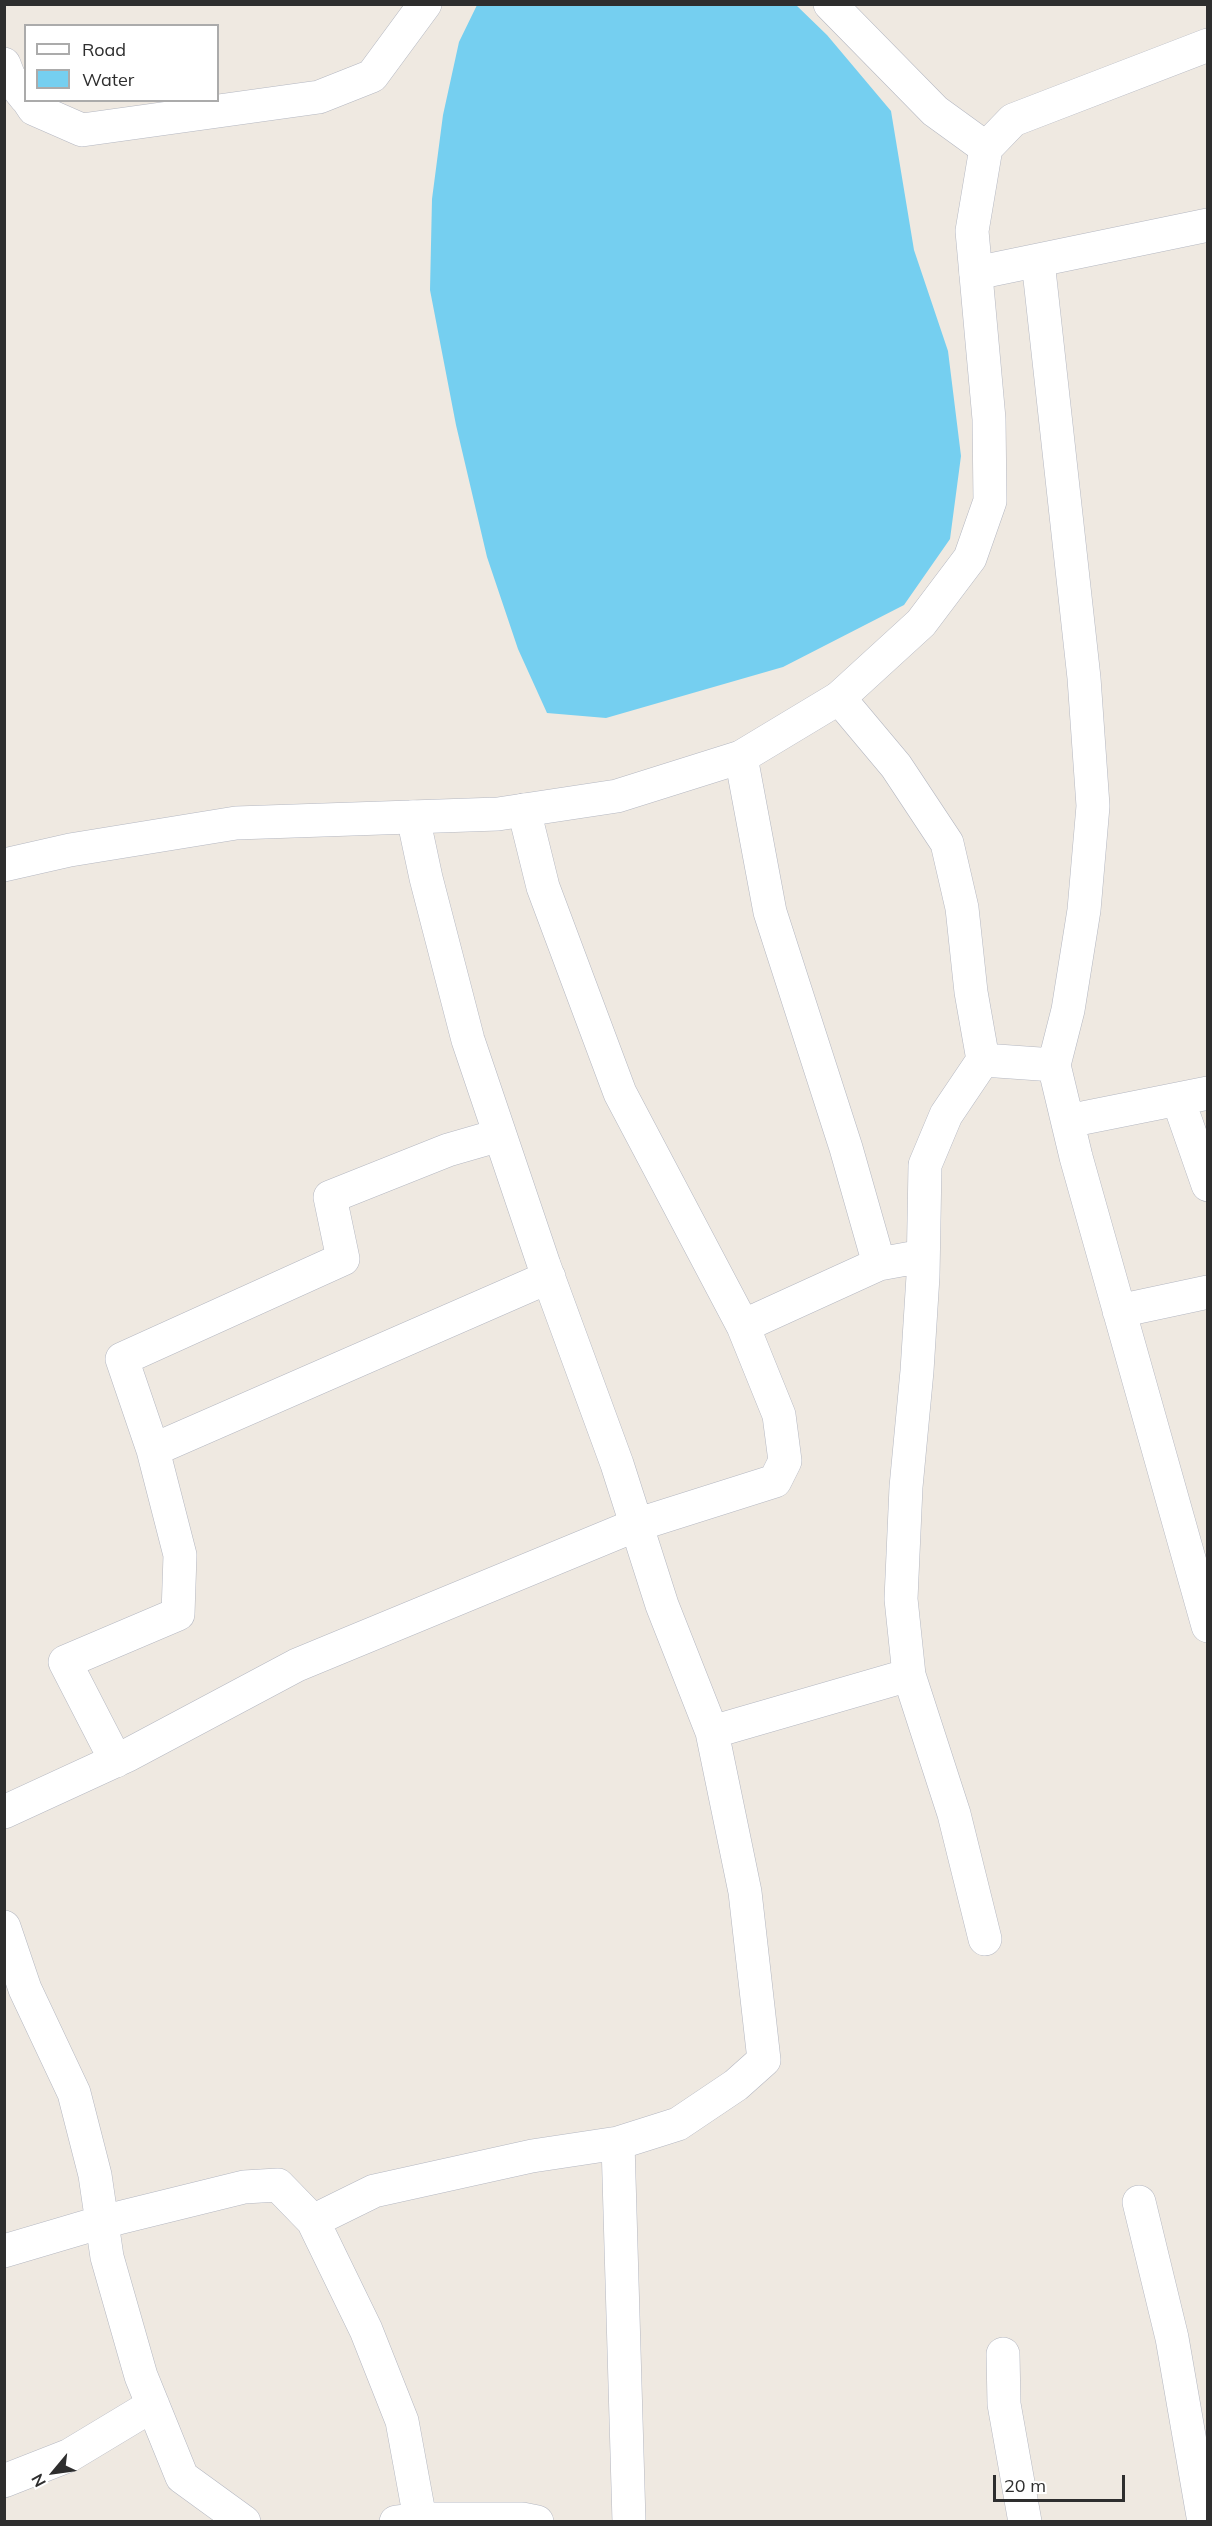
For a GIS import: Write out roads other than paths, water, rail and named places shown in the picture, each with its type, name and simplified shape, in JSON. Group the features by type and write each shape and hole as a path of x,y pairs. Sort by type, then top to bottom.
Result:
{"street":[{"path":"830,4 934,111 986,148"},
{"path":"29,102 34,109 82,130 319,97 372,76 411,10"},
{"path":"4,865 70,850 236,823 498,814 617,796 741,757 839,698 921,623 970,558 990,501 989,419 972,231 986,148 1013,120 1208,45"},
{"path":"4,64 9,77 24,95"},
{"path":"976,273 1208,225"},
{"path":"1038,261 1084,678 1093,806 1084,910 1068,1010 1054,1065 1119,1311 1208,1626"},
{"path":"839,698 896,765 947,843 962,908 971,992 983,1060 946,1115 924,1165 923,1256 917,1371 906,1487 901,1599 909,1675 954,1814 985,1939"},
{"path":"741,757 770,912 846,1148 879,1264"},
{"path":"4,1812 116,1761 297,1665 636,1525 775,1480 785,1461 779,1415 743,1326 620,1093 543,887 524,810"},
{"path":"313,2221 374,2191 532,2156 618,2143 678,2124 736,2085 764,2060 745,1892 712,1732 662,1605 617,1464 549,1277 468,1040 426,878 413,817"},
{"path":"983,1060 1054,1065"},
{"path":"1068,1121 1193,1095 1208,1185"},
{"path":"116,1761 65,1662 178,1614 180,1555 153,1450 122,1359 343,1259 330,1197 448,1150 500,1135"},
{"path":"743,1326 879,1264 923,1256"},
{"path":"153,1450 549,1277"},
{"path":"1119,1311 1208,1292"},
{"path":"712,1732 909,1675"},
{"path":"4,1927 25,1989 74,2092 95,2175 107,2256 138,2365 182,2477 244,2522"},
{"path":"618,2143 629,2522"},
{"path":"4,2251 102,2222 244,2187 278,2185 313,2221 366,2330 402,2421 408,2520 522,2519 537,2522"},
{"path":"1140,2202 1172,2338 1204,2522"},
{"path":"1003,2354 1004,2404 1025,2522"},
{"path":"4,2481 69,2455 153,2405"}],"water":[{"path":"477,5 796,5 827,35 891,111 914,250 948,351 961,456 950,539 904,605 783,667 606,718 547,713 518,649 487,557 456,425 430,290 432,199 443,115 459,42"}]}
